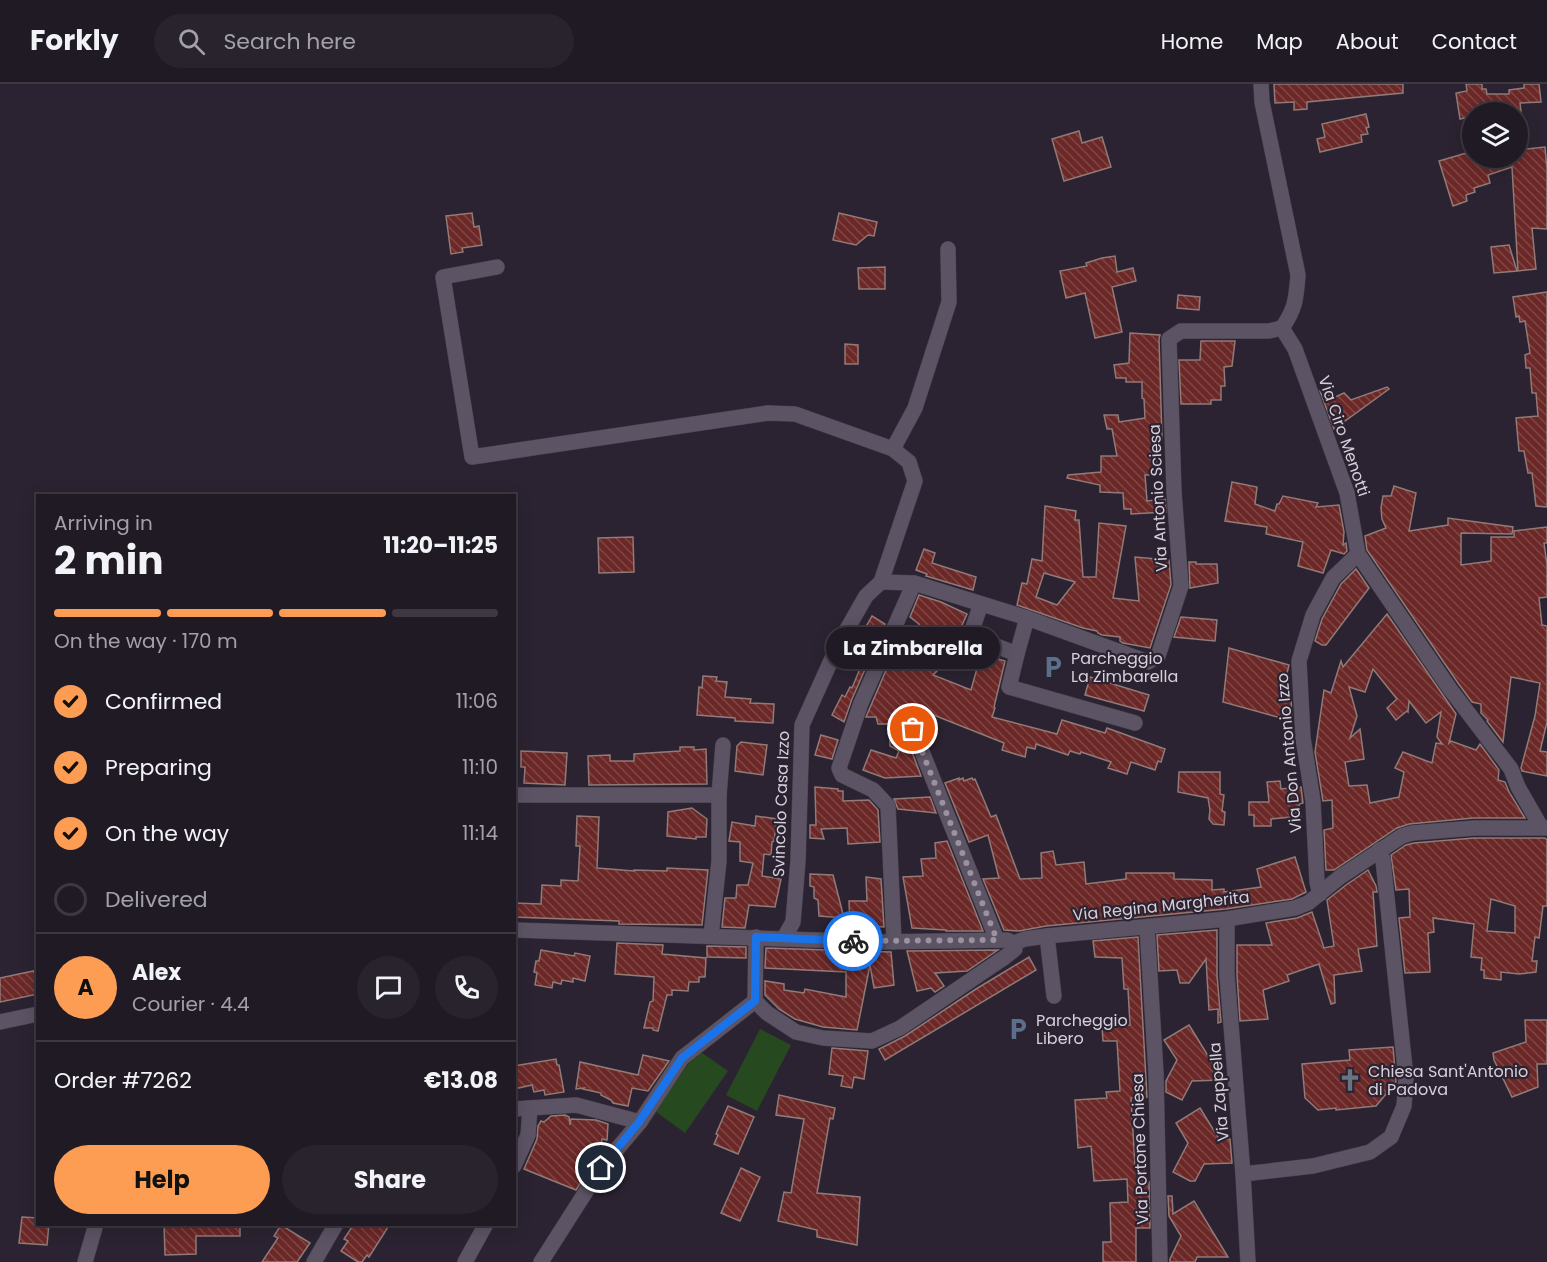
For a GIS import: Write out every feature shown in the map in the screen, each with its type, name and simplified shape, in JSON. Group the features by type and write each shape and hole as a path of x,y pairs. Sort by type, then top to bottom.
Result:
{"street":[{"path":"1261,84 1262,102 1298,275 1296,300 1291,316 1282,328"},
{"path":"893,449 915,408 949,302 948,249"},
{"path":"497,267 443,277 472,457 768,413 795,414 893,449 909,462 915,481 881,582"},
{"name":"Via Ciro Menotti","path":"1282,328 1295,350 1347,493 1358,554 1450,689 1511,769 1518,786 1544,827"},
{"name":"Via Antonio Sciesa","path":"881,582 914,583 1027,618 1148,662 1158,656 1181,586 1174,492 1170,339 1181,331 1269,331 1282,328"},
{"name":"Via Don Antonio Izzo","path":"1320,894 1317,882 1313,801 1303,738 1299,661 1313,615 1334,578 1358,554"},
{"name":"Svincolo Casa Izzo","path":"784,938 793,922 798,861 802,725 838,645 866,596 881,582"},
{"path":"894,942 888,806 873,790 842,775 839,768 861,704 914,583"},
{"path":"981,604 969,636 1017,654"},
{"path":"1027,618 1009,687 1135,723"},
{"path":"913,729 997,940"},
{"path":"711,936 719,861 719,795 723,745"},
{"path":"516,795 719,795"},
{"name":"Via Regina Margherita","path":"516,930 894,942 1007,940 1014,943 1047,936 1227,919 1295,908 1308,903 1340,877 1402,836 1412,833 1474,828 1544,827"},
{"path":"1243,1174 1313,1166 1370,1152 1391,1137 1404,1106 1406,1078 1383,860 1379,850"},
{"name":"Via Zappella","path":"1227,919 1227,975 1248,1262"},
{"name":"Via Portone Chiesa","path":"1147,927 1156,1073 1160,1262"},
{"path":"1047,936 1054,996"},
{"path":"756,937 755,1001 767,1013 796,1032 823,1038 872,1041 900,1028 1005,957 1015,949 1014,943"},
{"path":"541,1262 601,1168 639,1122 682,1058 755,1001"},
{"path":"0,1022 36,1014"},
{"path":"516,1109 576,1105 639,1122"},
{"path":"516,1162 528,1135 530,1108"},
{"path":"85,1262 95,1226"},
{"path":"314,1262 335,1226"},
{"path":"465,1262 485,1226"}],"green space":[{"path":"760,1029 791,1045 757,1111 726,1095"},
{"path":"698,1050 728,1071 685,1133 655,1111"}],"building":[{"path":"1274,84 1403,84 1403,93 1307,102 1307,109 1294,110 1294,102 1275,103"},
{"path":"1466,84 1482,84 1482,89 1486,89 1487,94 1509,94 1509,90 1524,88 1524,84 1539,84 1541,102 1462,102 1462,119 1460,119 1456,93 1467,91"},
{"path":"1366,114 1368,134 1361,135 1362,142 1320,152 1317,139 1325,137 1322,124"},
{"path":"1079,131 1082,143 1102,137 1111,167 1064,181 1052,139"},
{"path":"1545,147 1547,229 1532,228 1536,269 1518,271 1512,168 1528,168 1528,149"},
{"path":"1462,154 1462,168 1509,168 1488,175 1490,183 1474,188 1475,192 1466,195 1467,201 1453,206 1439,161"},
{"path":"472,213 474,227 479,226 482,245 462,248 463,252 451,254 446,216"},
{"path":"839,213 877,222 874,236 868,235 856,245 833,240"},
{"path":"1509,245 1517,271 1494,273 1491,247"},
{"path":"1115,256 1117,272 1133,268 1136,281 1112,287 1122,332 1095,338 1085,293 1066,298 1060,271 1087,266 1086,263"},
{"path":"885,267 885,289 859,289 858,268"},
{"path":"1547,292 1547,507 1536,506 1532,473 1528,473 1524,451 1519,451 1516,418 1538,416 1536,393 1532,393 1530,368 1526,368 1525,355 1530,353 1525,321 1520,322 1519,316 1516,317 1513,297"},
{"path":"1178,295 1200,297 1199,310 1177,308"},
{"path":"1130,333 1160,335 1162,438 1158,439 1158,447 1156,447 1156,468 1152,468 1152,475 1145,475 1147,501 1165,499 1166,512 1131,514 1131,509 1124,509 1123,493 1100,492 1100,485 1067,478 1068,475 1101,472 1101,456 1117,456 1112,429 1107,429 1104,415 1118,415 1119,422 1145,418 1142,382 1126,382 1126,378 1116,378 1114,365 1129,363"},
{"path":"1201,341 1235,341 1232,366 1224,367 1225,386 1221,386 1221,400 1211,400 1211,404 1181,404 1179,360 1200,360"},
{"path":"845,344 858,345 858,364 845,364"},
{"path":"1387,387 1389,389 1334,429 1320,391 1326,389 1331,399 1344,393 1351,400"},
{"path":"1232,482 1257,487 1255,504 1275,511 1283,496 1318,503 1316,507 1339,505 1344,532 1343,545 1346,543 1347,551 1344,554 1331,550 1323,573 1298,566 1303,542 1266,534 1267,527 1225,521"},
{"path":"1394,486 1416,493 1409,531 1448,525 1448,518 1513,527 1512,534 1461,533 1461,565 1491,561 1491,537 1514,537 1514,531 1547,527 1547,543 1544,543 1547,597 1539,598 1542,625 1547,626 1547,722 1540,751 1547,752 1547,776 1522,771 1521,768 1535,716 1540,683 1511,677 1503,742 1481,713 1481,704 1472,702 1367,550 1365,536 1386,528 1382,519 1383,496 1391,496"},
{"path":"1045,506 1076,511 1075,520 1079,520 1083,577 1096,577 1099,523 1126,526 1113,598 1139,601 1135,557 1169,560 1171,585 1150,648 1123,643 1120,637 1102,635 1097,631 1017,605 1022,583 1027,584 1032,559 1042,561","holes":["1044,573 1075,582 1057,605 1036,597"]},
{"path":"633,537 634,572 599,573 598,538"},
{"path":"924,549 935,553 932,563 976,577 973,590 926,576 927,574 916,570"},
{"path":"1189,562 1217,564 1218,583 1190,588"},
{"path":"1356,569 1369,588 1326,645 1322,645 1315,641 1322,619 1341,584"},
{"path":"919,595 967,614 958,634 948,630 936,650 946,657 941,667 933,675 971,690 981,654 1005,661 992,717 1057,734 1062,720 1105,733 1107,728 1165,749 1161,762 1158,761 1155,770 1131,762 1127,774 1108,768 1111,762 1081,752 1080,754 1070,751 1068,755 1036,744 1035,749 1027,747 1025,757 1002,750 1004,743 916,708 914,717 906,717 908,721 903,728 921,776 885,778 863,770 871,750 896,758 899,751 890,746 889,724 878,724 876,717 866,717 899,640 911,644 919,624 910,617"},
{"path":"1387,614 1456,714 1449,743 1451,741 1476,750 1480,744 1499,770 1498,780 1505,782 1525,818 1473,818 1409,824 1397,828 1334,870 1326,870 1324,830 1333,828 1332,800 1323,801 1315,752 1324,690 1331,693 1341,661 1343,667","holes":["1373,669 1397,699 1387,708 1396,720 1408,712 1409,701 1426,723 1441,712 1437,737 1442,744 1436,743 1432,763 1403,752 1395,768 1404,772 1399,797 1370,803 1367,785 1349,786 1345,762 1364,759 1360,729 1350,738 1357,716 1349,687 1365,692"]},
{"path":"872,616 885,624 844,722 832,715 842,695 845,697 850,687 852,688 866,654 854,648"},
{"path":"1181,617 1217,620 1215,641 1174,637"},
{"path":"1229,648 1289,665 1282,694 1291,697 1292,721 1223,702"},
{"path":"703,676 717,677 716,681 727,682 725,697 751,699 750,703 774,704 773,723 735,721 735,718 697,715 699,687 702,688"},
{"path":"1090,677 1149,695 1144,711 1085,695"},
{"path":"821,735 838,740 832,759 815,755"},
{"path":"741,742 767,745 763,775 735,771 737,746"},
{"path":"680,747 694,747 694,750 706,749 707,784 589,785 588,756 610,755 610,761 634,761 634,754 680,751"},
{"path":"521,751 567,753 565,785 524,783 525,767 521,767"},
{"path":"1179,772 1220,772 1220,794 1224,795 1222,811 1225,812 1224,825 1213,824 1209,819 1208,798 1178,792"},
{"path":"959,778 959,780 963,778 964,781 975,779 991,817 996,815 1020,879 1042,878 1041,853 1053,851 1056,865 1084,862 1086,884 1126,879 1126,873 1174,873 1174,879 1212,880 1212,890 1224,889 1224,892 1261,887 1257,869 1295,857 1306,892 1292,899 1226,909 1046,926 1019,931 1004,930 983,879 999,878 988,835 969,842 945,783"},
{"path":"1280,781 1281,789 1301,787 1303,803 1299,804 1301,816 1271,819 1271,826 1254,826 1254,815 1249,815 1249,802 1269,802 1267,782"},
{"path":"815,787 843,791 843,801 869,800 878,810 880,842 848,844 847,828 821,829 824,839 810,838 810,825 816,825"},
{"path":"930,797 936,813 898,809 894,799"},
{"path":"692,808 707,819 706,837 696,837 696,839 667,836 668,812"},
{"path":"577,816 599,817 597,868 634,871 667,871 667,868 708,870 702,925 619,924 619,921 516,917 516,903 541,904 542,885 561,886 561,880 578,881 580,846 576,846"},
{"path":"756,816 777,819 771,855 764,854 762,876 781,879 775,907 749,905 745,928 722,927 725,898 736,898 737,885 748,885 753,863 740,861 740,842 729,841 732,822 755,826"},
{"path":"1474,838 1545,838 1547,840 1547,906 1543,906 1539,938 1535,937 1532,961 1537,961 1536,972 1519,974 1501,972 1501,980 1484,978 1484,970 1481,970 1482,958 1471,957 1474,924 1433,918 1434,932 1428,933 1430,972 1405,973 1399,918 1410,917 1409,889 1396,890 1391,855 1406,845","holes":["1491,899 1515,906 1515,933 1487,931"]},
{"path":"947,841 983,931 912,928 903,877 923,876 921,859 936,858 935,843"},
{"path":"1368,870 1377,892 1373,892 1377,946 1358,949 1362,971 1334,975 1335,1003 1331,1004 1319,964 1287,975 1289,981 1263,990 1268,1019 1240,1021 1237,945 1272,945 1266,923 1297,918 1312,912 1324,948 1334,946 1327,900"},
{"path":"810,874 833,875 844,918 819,916 818,900 814,898 814,887 810,886"},
{"path":"866,877 881,879 884,927 850,925 849,901 867,901"},
{"path":"1217,930 1217,975 1221,1022 1218,1023 1218,1009 1209,1010 1206,959 1189,983 1180,983 1177,970 1159,971 1157,935"},
{"path":"1138,937 1147,1097 1131,1098 1135,1165 1144,1164 1145,1183 1149,1182 1150,1228 1136,1228 1136,1262 1103,1262 1103,1242 1111,1242 1110,1203 1128,1202 1127,1179 1094,1181 1091,1146 1078,1148 1075,1100 1107,1098 1106,1092 1120,1091 1117,1041 1103,1041 1102,1027 1130,1025 1128,989 1124,989 1122,958 1095,957 1093,941"},
{"path":"617,943 663,945 662,954 706,958 705,977 699,977 699,982 689,982 688,991 672,990 672,995 667,995 658,1031 653,1028 644,1028 650,1002 653,1001 654,977 615,974"},
{"path":"707,946 746,947 746,958 707,957"},
{"path":"766,948 891,952 894,985 874,988 870,965 857,1030 823,1027 795,1019 779,1009 765,995 765,981 784,984 784,990 804,993 805,989 846,997 846,972 765,968"},
{"path":"541,950 574,956 575,953 590,956 585,981 573,978 573,982 562,980 561,984 553,982 552,988 535,985 537,973 534,972"},
{"path":"998,950 967,971 935,973 944,986 935,992 931,988 917,991 907,951"},
{"path":"1029,957 1036,970 885,1060 879,1049 905,1036"},
{"path":"36,970 36,994 0,1002 0,978"},
{"path":"1525,1020 1547,1020 1547,1064 1537,1064 1538,1087 1512,1097 1494,1060 1493,1053 1526,1042"},
{"path":"1189,1025 1223,1080 1192,1081 1182,1100 1166,1092 1166,1081 1177,1060 1164,1040"},
{"name":"Chiesa Sant'Antonio di Padova","path":"1393,1047 1396,1082 1376,1106 1318,1110 1305,1098 1302,1064 1350,1060 1349,1050"},
{"path":"832,1048 868,1051 864,1079 854,1077 852,1088 841,1086 843,1076 829,1074"},
{"path":"643,1055 669,1061 648,1091 632,1088 628,1106 613,1103 601,1093 584,1088 576,1089 580,1062 638,1075"},
{"path":"556,1059 564,1092 545,1095 544,1090 534,1092 532,1085 516,1089 516,1066"},
{"path":"779,1095 835,1108 833,1119 830,1118 817,1193 860,1197 857,1245 817,1237 817,1230 778,1221 784,1192 791,1193 804,1119 776,1115"},
{"path":"728,1106 754,1117 738,1154 714,1144"},
{"path":"1200,1108 1219,1139 1230,1139 1232,1163 1204,1164 1195,1181 1190,1181 1173,1172 1188,1143 1176,1123"},
{"path":"551,1116 569,1117 570,1125 571,1119 596,1120 608,1124 607,1140 602,1139 596,1159 576,1190 524,1169 537,1139 538,1126 541,1121 544,1122"},
{"path":"741,1168 760,1177 740,1221 721,1213"},
{"path":"1168,1196 1172,1196 1173,1214 1194,1201 1228,1257 1197,1257 1195,1262 1170,1262 1181,1236 1169,1216"},
{"path":"22,1217 36,1218 36,1226 49,1226 47,1245 19,1243"},
{"path":"164,1226 240,1226 240,1236 196,1236 196,1254 165,1255"},
{"path":"283,1226 310,1243 297,1262 262,1262 278,1238 274,1236"},
{"path":"353,1226 389,1226 369,1257 367,1255 362,1262 358,1262 341,1251 348,1241 344,1239"}],"way so far":[{"path":"853,941 997,940 913,729"}],"place":[{"name":"Parcheggio La Zimbarella","path":"1053,667"},
{"name":"La Zimbarella","path":"913,729"},
{"name":"Parcheggio Libero","path":"1018,1029"},
{"name":"Chiesa Sant'Antonio di Padova","path":"1350,1080"}],"route":[{"path":"601,1168 639,1122 682,1058 755,1001 756,937 853,941"}]}
